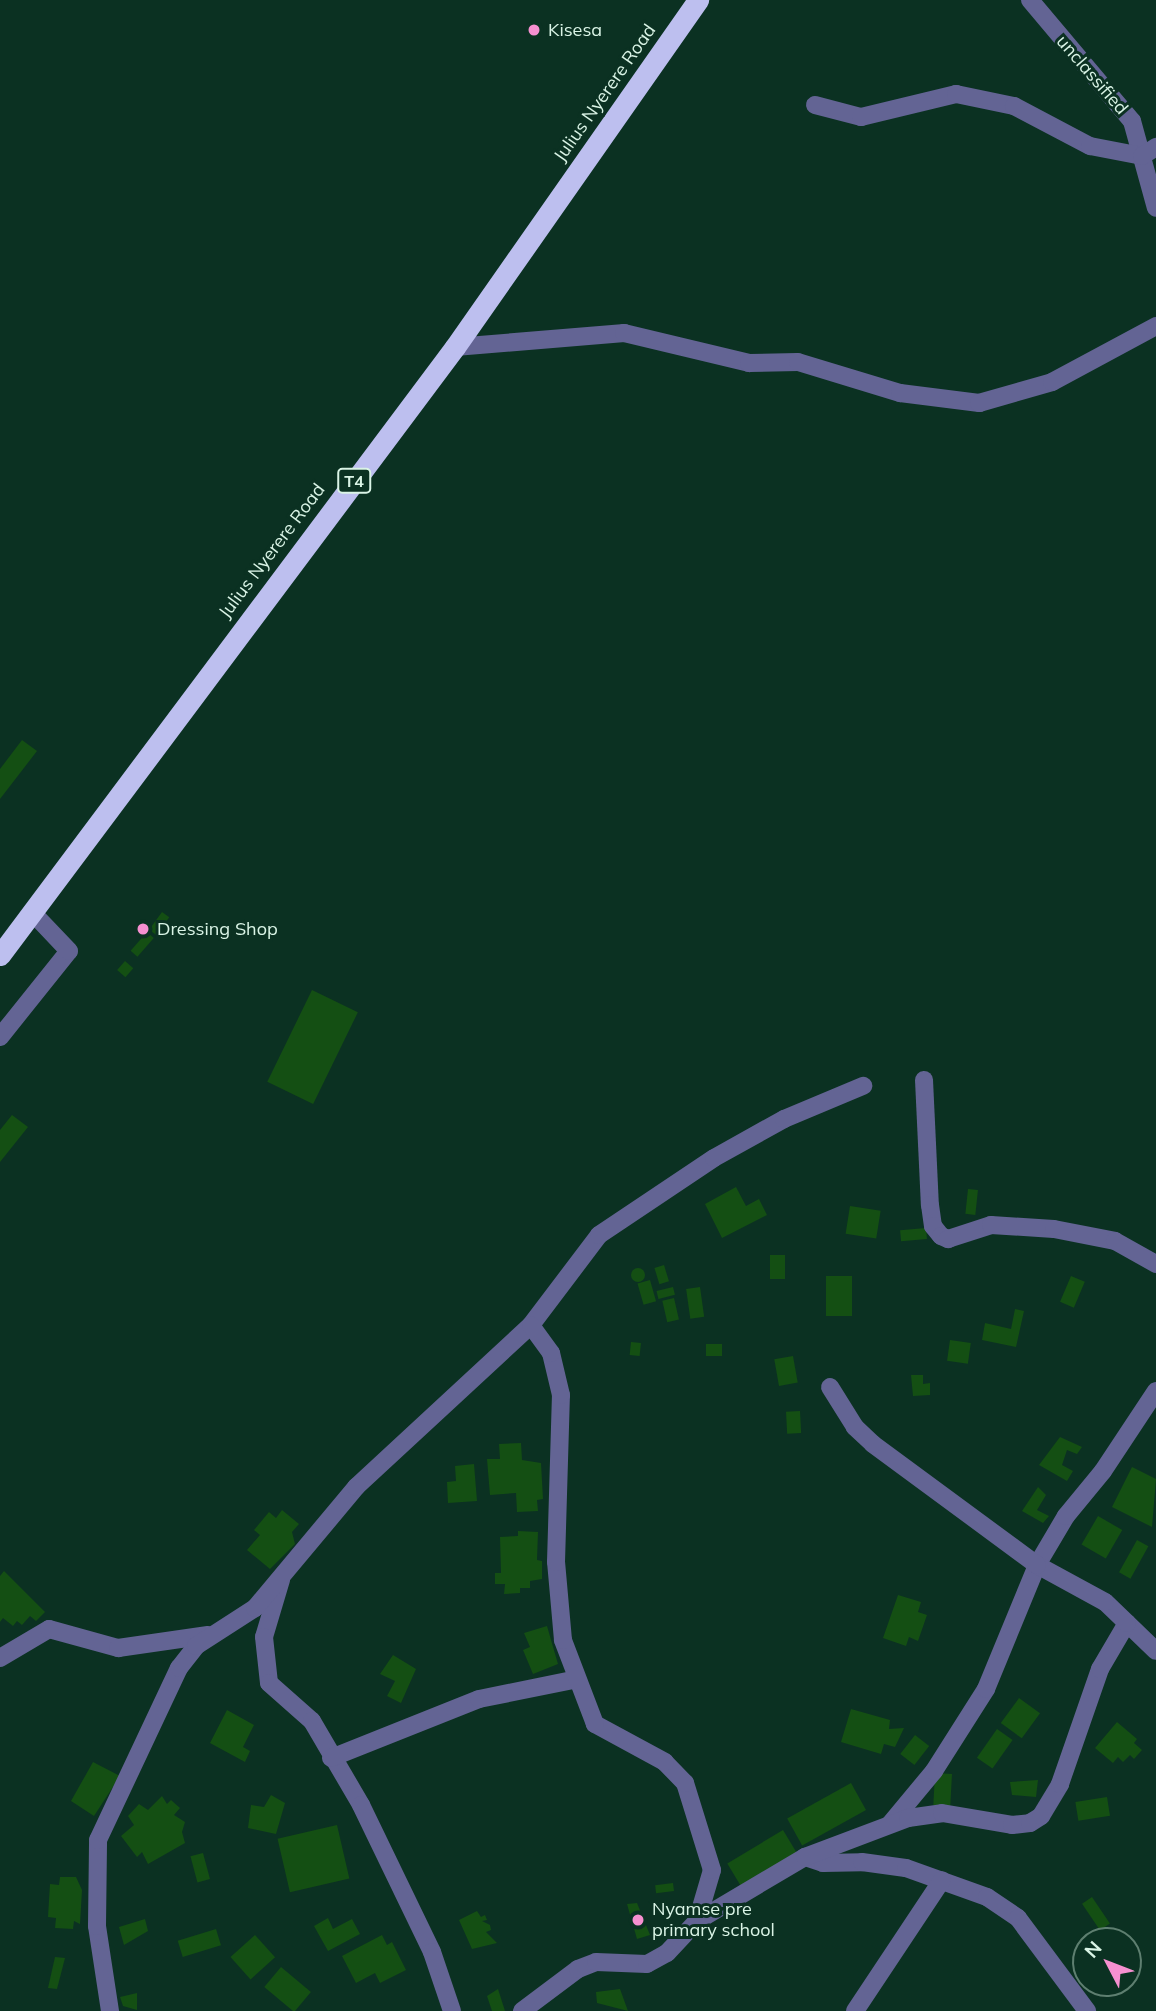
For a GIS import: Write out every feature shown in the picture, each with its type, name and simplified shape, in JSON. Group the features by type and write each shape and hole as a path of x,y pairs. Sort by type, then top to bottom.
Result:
{"highway":[{"name":"Julius Nyerere Road","path":"0,955 455,346 698,0"}],"street":[{"name":"unclassified","path":"1030,0 1132,121 1149,151 1156,208"},
{"path":"815,105 861,117 956,94 1014,106 1090,146 1149,151"},
{"path":"455,346 624,333 749,363 798,362 900,393 979,403 1052,382 1156,326"},
{"path":"0,1037 69,951 32,912"},
{"path":"924,1080 930,1205 933,1226 941,1236 948,1239 991,1224 1054,1229 1115,1241 1156,1264"},
{"path":"0,1658 49,1629 118,1648 208,1634 255,1608 283,1569 418,1425 531,1325 599,1235 714,1158 784,1119 863,1086"},
{"path":"531,1325 551,1353 561,1395 557,1603 563,1640 595,1724 665,1762 685,1783 712,1870 696,1921"},
{"path":"830,1387 855,1427 873,1444 1037,1565 1105,1602 1156,1651"},
{"path":"889,1825 934,1771 986,1689 1037,1565 1156,1391"},
{"path":"283,1569 264,1637 269,1683 312,1721 370,1823 432,1952 452,2011"},
{"path":"522,2011 578,1969 596,1962 633,1965 656,1960 696,1921 805,1857 889,1825 943,1813 1012,1825 1030,1823 1041,1816 1060,1784 1100,1669 1127,1623"},
{"path":"110,2011 97,1926 98,1840 179,1668 208,1634"},
{"path":"331,1758 479,1699 577,1679"},
{"path":"805,1857 823,1863 906,1868 986,1897 1017,1918 1087,2011"},
{"path":"855,2011 942,1880"}],"building":[{"path":"22,740 37,751 0,799 0,769"},
{"path":"162,912 169,917 156,935 149,930"},
{"path":"147,932 154,938 137,957 131,951"},
{"path":"125,961 133,968 125,977 117,970"},
{"path":"312,990 358,1012 313,1104 267,1082"},
{"path":"12,1115 28,1127 0,1162 0,1130"},
{"path":"736,1187 746,1206 759,1199 767,1215 722,1238 705,1204"},
{"path":"968,1189 978,1190 975,1215 965,1214"},
{"path":"850,1206 881,1211 876,1239 846,1234"},
{"path":"926,1228 927,1239 901,1241 900,1230"},
{"path":"770,1255 785,1255 785,1279 770,1279"},
{"path":"664,1265 669,1281 659,1284 654,1268"},
{"path":"638,1268 643,1270 643,1280 638,1282 633,1280 631,1275 633,1270"},
{"path":"826,1276 852,1276 852,1316 826,1316"},
{"path":"1071,1276 1085,1282 1074,1308 1060,1302"},
{"path":"650,1280 656,1301 644,1305 638,1284"},
{"path":"673,1287 675,1295 658,1299 657,1291"},
{"path":"700,1287 704,1317 690,1319 686,1289"},
{"path":"674,1298 679,1319 667,1322 662,1301"},
{"path":"1015,1309 1024,1311 1016,1347 982,1340 985,1323 1011,1329"},
{"path":"950,1340 971,1343 968,1364 947,1361"},
{"path":"631,1342 641,1343 640,1356 630,1355"},
{"path":"706,1344 722,1344 722,1356 706,1356"},
{"path":"793,1356 798,1383 779,1386 774,1359"},
{"path":"911,1375 923,1375 923,1384 930,1383 930,1395 913,1396"},
{"path":"800,1411 801,1433 787,1434 786,1412"},
{"path":"1060,1437 1082,1447 1077,1454 1067,1450 1062,1465 1073,1471 1067,1481 1039,1465"},
{"path":"521,1443 522,1460 541,1463 543,1499 537,1500 538,1511 517,1512 516,1493 490,1495 487,1459 500,1459 499,1444"},
{"path":"474,1464 477,1501 448,1503 447,1482 456,1481 455,1466"},
{"path":"1132,1467 1156,1479 1152,1527 1112,1507"},
{"path":"1038,1487 1046,1495 1037,1510 1049,1516 1043,1523 1022,1511"},
{"path":"282,1510 299,1524 292,1532 295,1544 270,1569 247,1550 260,1535 254,1530 269,1512 276,1518"},
{"path":"1098,1516 1122,1530 1106,1559 1082,1545"},
{"path":"518,1531 538,1532 537,1560 542,1561 542,1579 530,1581 530,1588 520,1588 520,1593 504,1594 505,1584 495,1584 495,1573 501,1573 500,1537 518,1536"},
{"path":"1137,1540 1148,1546 1130,1579 1119,1572"},
{"path":"4,1571 45,1612 36,1621 30,1616 22,1625 17,1621 13,1626 3,1618 0,1622 0,1576"},
{"path":"898,1595 921,1602 918,1612 927,1615 918,1641 909,1637 906,1646 883,1638"},
{"path":"547,1626 558,1664 533,1674 523,1650 530,1647 524,1633"},
{"path":"393,1655 416,1669 401,1703 387,1696 395,1681 380,1674"},
{"path":"1019,1698 1040,1713 1022,1738 1001,1723"},
{"path":"851,1709 890,1720 889,1729 904,1728 895,1747 884,1744 881,1754 841,1742"},
{"path":"227,1710 254,1725 243,1747 250,1751 245,1762 210,1743"},
{"path":"1117,1722 1137,1739 1134,1743 1142,1750 1134,1759 1130,1755 1123,1762 1118,1757 1113,1763 1095,1748"},
{"path":"997,1729 1013,1740 992,1769 977,1758"},
{"path":"915,1735 929,1746 914,1765 900,1754"},
{"path":"93,1762 120,1776 94,1816 71,1801"},
{"path":"935,1773 952,1774 950,1806 933,1805"},
{"path":"1038,1780 1036,1797 1012,1795 1010,1782"},
{"path":"851,1783 866,1810 802,1846 787,1818"},
{"path":"271,1795 285,1803 276,1834 248,1828 251,1805 264,1807"},
{"path":"162,1796 167,1804 171,1800 180,1808 174,1815 185,1822 182,1832 185,1843 148,1864 142,1852 137,1857 121,1836 134,1825 128,1816 139,1804 148,1810"},
{"path":"1107,1797 1110,1816 1078,1821 1075,1802"},
{"path":"337,1825 349,1879 290,1892 278,1839"},
{"path":"783,1830 796,1852 741,1886 727,1863"},
{"path":"203,1853 210,1879 197,1882 190,1856"},
{"path":"60,1877 76,1877 82,1890 80,1924 74,1921 73,1929 55,1928 56,1918 48,1917 50,1884 59,1885"},
{"path":"673,1883 674,1891 656,1893 655,1885"},
{"path":"1092,1897 1110,1924 1098,1927 1082,1904"},
{"name":"Nyamse pre primary school","path":"637,1903 650,1935 637,1939 627,1904"},
{"path":"477,1911 481,1917 485,1915 487,1920 482,1921 490,1925 491,1930 486,1932 497,1943 472,1949 459,1920"},
{"path":"328,1918 333,1929 352,1919 360,1934 328,1951 314,1926"},
{"path":"145,1919 148,1931 124,1945 119,1927"},
{"path":"216,1929 221,1945 183,1957 178,1941"},
{"path":"255,1935 275,1957 251,1979 230,1957"},
{"path":"382,1935 387,1945 392,1942 406,1970 380,1983 375,1973 356,1983 342,1956"},
{"path":"55,1957 65,1958 57,1989 48,1988"},
{"path":"281,1967 311,1992 293,2011 264,1987"},
{"path":"498,1989 505,2011 492,2011 487,1996"},
{"path":"620,1989 628,2011 597,2003 596,1992"},
{"path":"137,1993 137,2010 123,2006 120,1997"}],"place":[{"name":"Kisesa","path":"534,30"},
{"name":"Dressing Shop","path":"143,929"},
{"name":"Nyamse pre primary school","path":"638,1920"}]}
